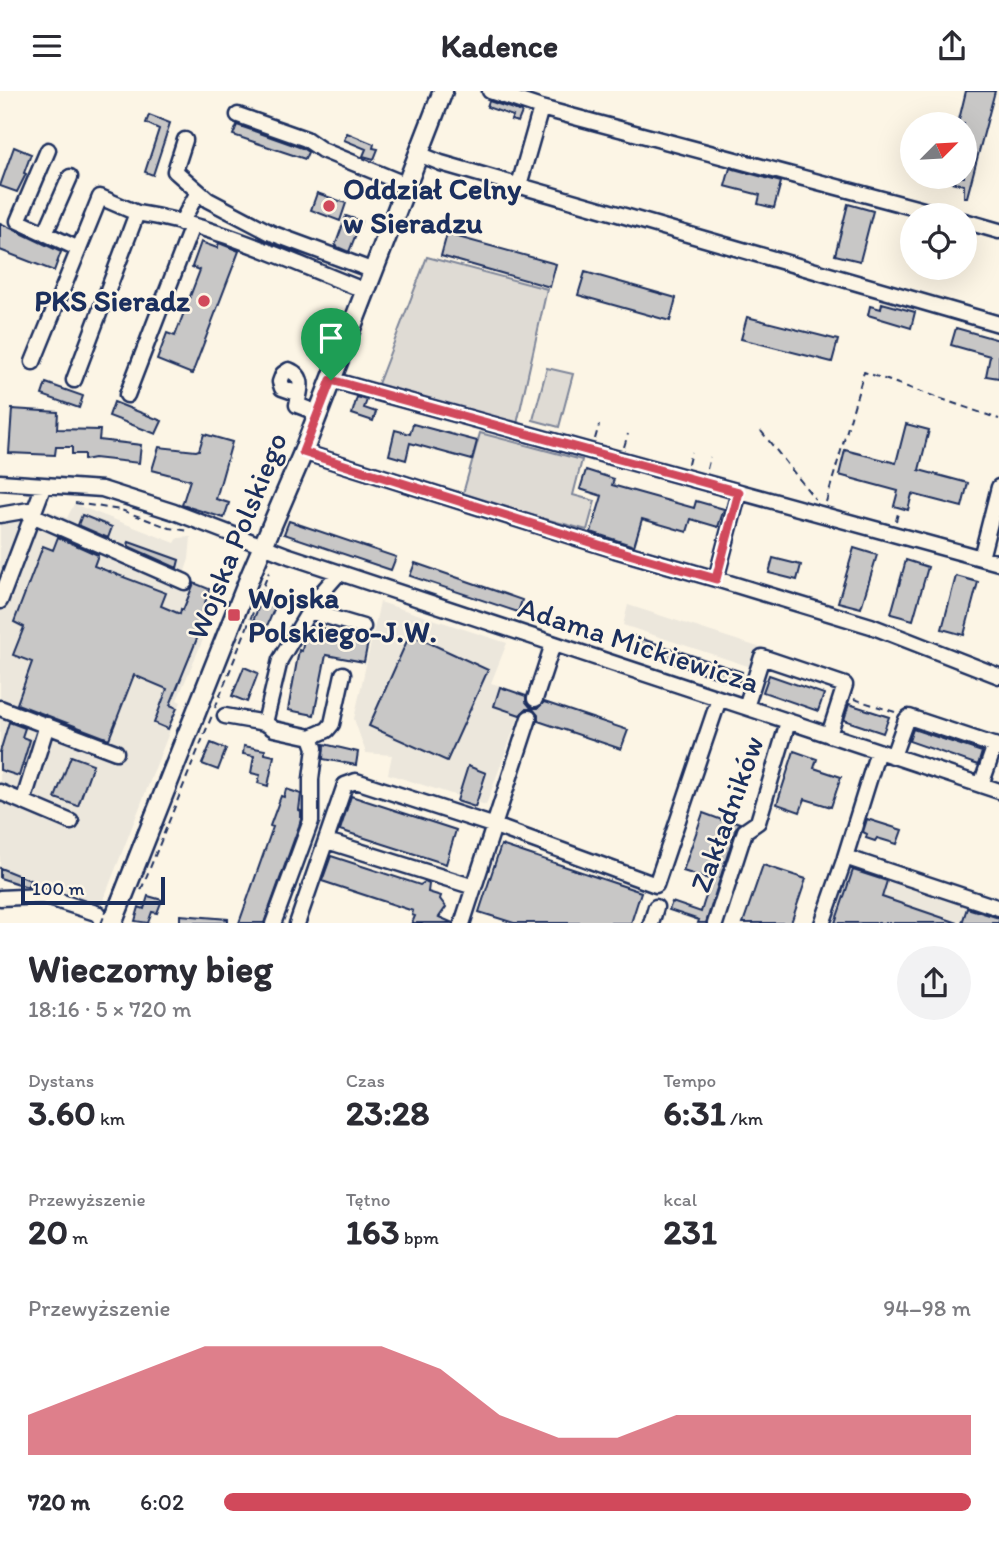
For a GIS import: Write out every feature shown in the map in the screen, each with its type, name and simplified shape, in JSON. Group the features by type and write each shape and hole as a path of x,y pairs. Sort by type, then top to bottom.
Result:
{"main road":[{"name":"Wojska Polskiego","path":"113,923 185,725 303,452 443,91"}],"street":[{"path":"489,91 541,109 900,204"},
{"path":"519,185 541,109"},
{"path":"238,115 306,139 322,150 407,185"},
{"path":"185,140 175,171 208,200 296,243 374,271"},
{"path":"48,150 18,221 79,249"},
{"path":"419,154 442,163 999,324"},
{"path":"45,234 70,177"},
{"path":"127,395 198,192"},
{"path":"33,362 100,197 137,213 186,224 289,259 366,291"},
{"path":"75,380 137,213"},
{"path":"977,224 999,230"},
{"path":"289,259 296,243"},
{"path":"331,380 999,562"},
{"path":"299,394 297,405 318,413"},
{"path":"303,452 325,466 871,626 999,676"},
{"name":"Adama Mickiewicza","path":"0,482 102,489 339,572 999,792"},
{"path":"0,601 44,485"},
{"path":"981,558 999,487"},
{"path":"716,579 739,492"},
{"path":"0,515 34,512 185,582"},
{"path":"265,723 280,660 309,611 339,572"},
{"path":"309,611 363,627"},
{"path":"535,699 553,644"},
{"path":"746,707 762,657 845,685 829,735"},
{"path":"225,716 265,723 274,729 311,737 327,730 332,724 343,674"},
{"path":"297,923 345,785 356,781 495,826 656,885 719,699"},
{"path":"0,708 116,752"},
{"path":"893,756 909,717 997,746 981,785"},
{"path":"462,923 529,718"},
{"name":"Zakładników","path":"715,923 745,831 758,822 788,722"},
{"path":"23,802 47,725"},
{"path":"273,923 311,821 311,779 315,748 311,737"},
{"path":"822,923 878,751"},
{"path":"0,792 71,822"},
{"path":"327,841 474,887"},
{"path":"846,855 999,908"},
{"path":"0,898 43,896 99,914 102,923"},
{"path":"651,923 656,907"}],"path":[{"path":"823,509 864,372 999,419"},
{"path":"75,503 121,510 170,528 191,531"},
{"path":"137,899 269,572"},
{"path":"842,695 909,717"},
{"path":"102,923 185,725"}],"shaded area":[{"path":"427,257 547,289 517,424 376,389"},
{"path":"547,368 573,374 559,427 533,420"},
{"path":"480,433 582,460 573,495 595,501 587,530 462,497"},
{"path":"25,501 67,518 74,504 175,543 178,538 191,537 189,559 183,577 223,593 177,700 181,702 101,906 0,868 0,506"},
{"path":"380,602 507,643 491,683 527,694 486,805 388,774 392,755 366,753 354,719"},
{"path":"628,605 761,648 754,668 623,625"},
{"path":"859,865 999,911 999,923 825,923 842,873"}],"building":[{"path":"966,91 995,91 977,159 977,112 961,112"},
{"path":"489,101 522,112 518,122 511,120 513,116 487,107"},
{"path":"149,115 170,123 153,175 145,172 159,129 146,123"},
{"path":"237,125 302,148 308,152 305,159 233,135"},
{"path":"347,133 374,144 373,148 378,149 374,159 363,156 366,149 344,140"},
{"path":"14,147 31,154 24,173 26,174 17,192 0,186"},
{"path":"730,168 781,182 774,208 758,204 760,195 725,186"},
{"path":"964,189 969,189 967,197 964,197"},
{"path":"317,193 346,203 340,221 311,210"},
{"path":"848,204 873,211 860,261 835,255"},
{"path":"346,216 361,221 349,252 335,246"},
{"path":"0,223 61,252 54,271 0,250"},
{"path":"447,234 556,264 550,287 441,256"},
{"name":"PKS Sieradz","path":"201,242 217,248 219,243 239,251 192,374 157,360 167,333 175,336 200,270 192,267"},
{"path":"585,272 676,298 670,321 578,295"},
{"path":"882,303 915,312 911,328 868,315 870,306 881,309"},
{"path":"747,317 838,340 832,362 741,339"},
{"path":"956,328 999,340 999,378 986,376 990,356 951,345"},
{"path":"46,383 83,396 79,408 42,395"},
{"path":"357,397 367,400 364,408 376,412 373,421 352,414"},
{"path":"114,402 162,421 156,434 109,416"},
{"path":"12,409 58,412 57,429 100,430 99,440 141,445 139,463 94,458 84,460 84,454 72,454 72,447 56,447 55,455 9,453"},
{"path":"413,424 477,441 472,460 410,443 406,460 389,455 395,430 410,434"},
{"path":"906,424 929,430 919,470 968,483 962,507 912,494 908,510 894,506 898,491 839,475 845,450 896,463"},
{"path":"204,434 232,442 216,499 229,503 224,518 182,505 190,480 152,470 159,447 196,451 199,450"},
{"path":"586,470 614,479 612,485 694,508 696,501 724,509 718,527 691,519 687,532 642,519 634,546 591,532 602,496 580,489"},
{"path":"82,515 112,527 108,538 78,525"},
{"path":"289,521 396,557 391,570 284,534"},
{"path":"58,537 98,555 94,566 166,593 161,606 180,614 194,583 209,589 201,617 205,619 170,705 177,708 168,729 154,723 167,689 134,675 109,739 17,704 32,662 13,655 24,627 14,622 43,546 53,550"},
{"path":"129,542 179,560 177,568 128,546"},
{"path":"854,548 877,555 861,608 838,602"},
{"path":"773,558 801,565 797,580 769,573"},
{"path":"906,560 928,567 913,620 891,614"},
{"path":"415,563 522,600 518,612 410,576"},
{"path":"956,576 978,582 964,635 942,629"},
{"path":"261,601 275,607 267,626 253,621"},
{"path":"311,626 331,630 330,635 368,642 364,662 326,655 314,715 288,710 299,650 302,651 304,638"},
{"path":"410,634 488,670 447,761 369,726"},
{"path":"633,636 742,672 738,685 629,648"},
{"path":"244,667 258,673 247,702 232,696"},
{"path":"769,675 824,694 818,711 763,692"},
{"path":"500,687 526,696 526,702 531,708 538,708 544,702 628,730 621,749 538,721 538,715 533,709 526,709 520,715 494,706"},
{"path":"849,704 889,717 883,733 844,720"},
{"path":"9,722 25,728 22,737 30,740 19,776 0,770 0,752"},
{"path":"913,729 982,752 978,765 909,741"},
{"path":"211,743 226,749 218,770 202,764"},
{"path":"324,744 358,752 356,765 323,759"},
{"path":"244,746 265,750 265,754 274,756 268,786 258,783 260,775 251,773 254,756 243,754"},
{"path":"794,751 817,759 814,768 841,777 831,807 805,799 800,812 777,804"},
{"path":"71,756 93,764 78,806 55,798"},
{"path":"468,766 486,773 475,807 457,801"},
{"path":"286,789 301,794 299,826 264,923 239,923 273,827 270,826"},
{"path":"351,796 456,830 446,864 340,830"},
{"path":"703,813 730,823 731,820 740,823 736,828 706,923 698,923 699,920 669,910 672,902 701,912 712,880 683,871"},
{"path":"867,819 902,830 897,844 866,838 867,834 863,832"},
{"path":"501,845 641,892 631,923 514,923 479,912"},
{"path":"331,856 420,885 425,882 429,884 428,892 441,896 440,899 446,907 439,917 453,923 412,923 415,916 412,915 413,911 322,881"},
{"path":"763,865 806,879 791,923 743,923"},
{"path":"0,868 30,880 28,887 0,878"},
{"path":"853,870 887,881 882,897 958,923 835,923"},
{"path":"148,896 162,900 157,913 152,912 148,923 135,921 139,907 144,909"},
{"path":"967,908 999,918 999,923 962,923"},
{"path":"180,915 228,919 228,923 180,923"}],"place":[{"name":"Oddział Celny w Sieradzu","path":"329,206"},
{"name":"PKS Sieradz","path":"204,301"},
{"name":"Wojska Polskiego-J.W.","path":"234,615"}],"route":[{"path":"331,380 739,492 716,579 303,452 331,380"}]}
